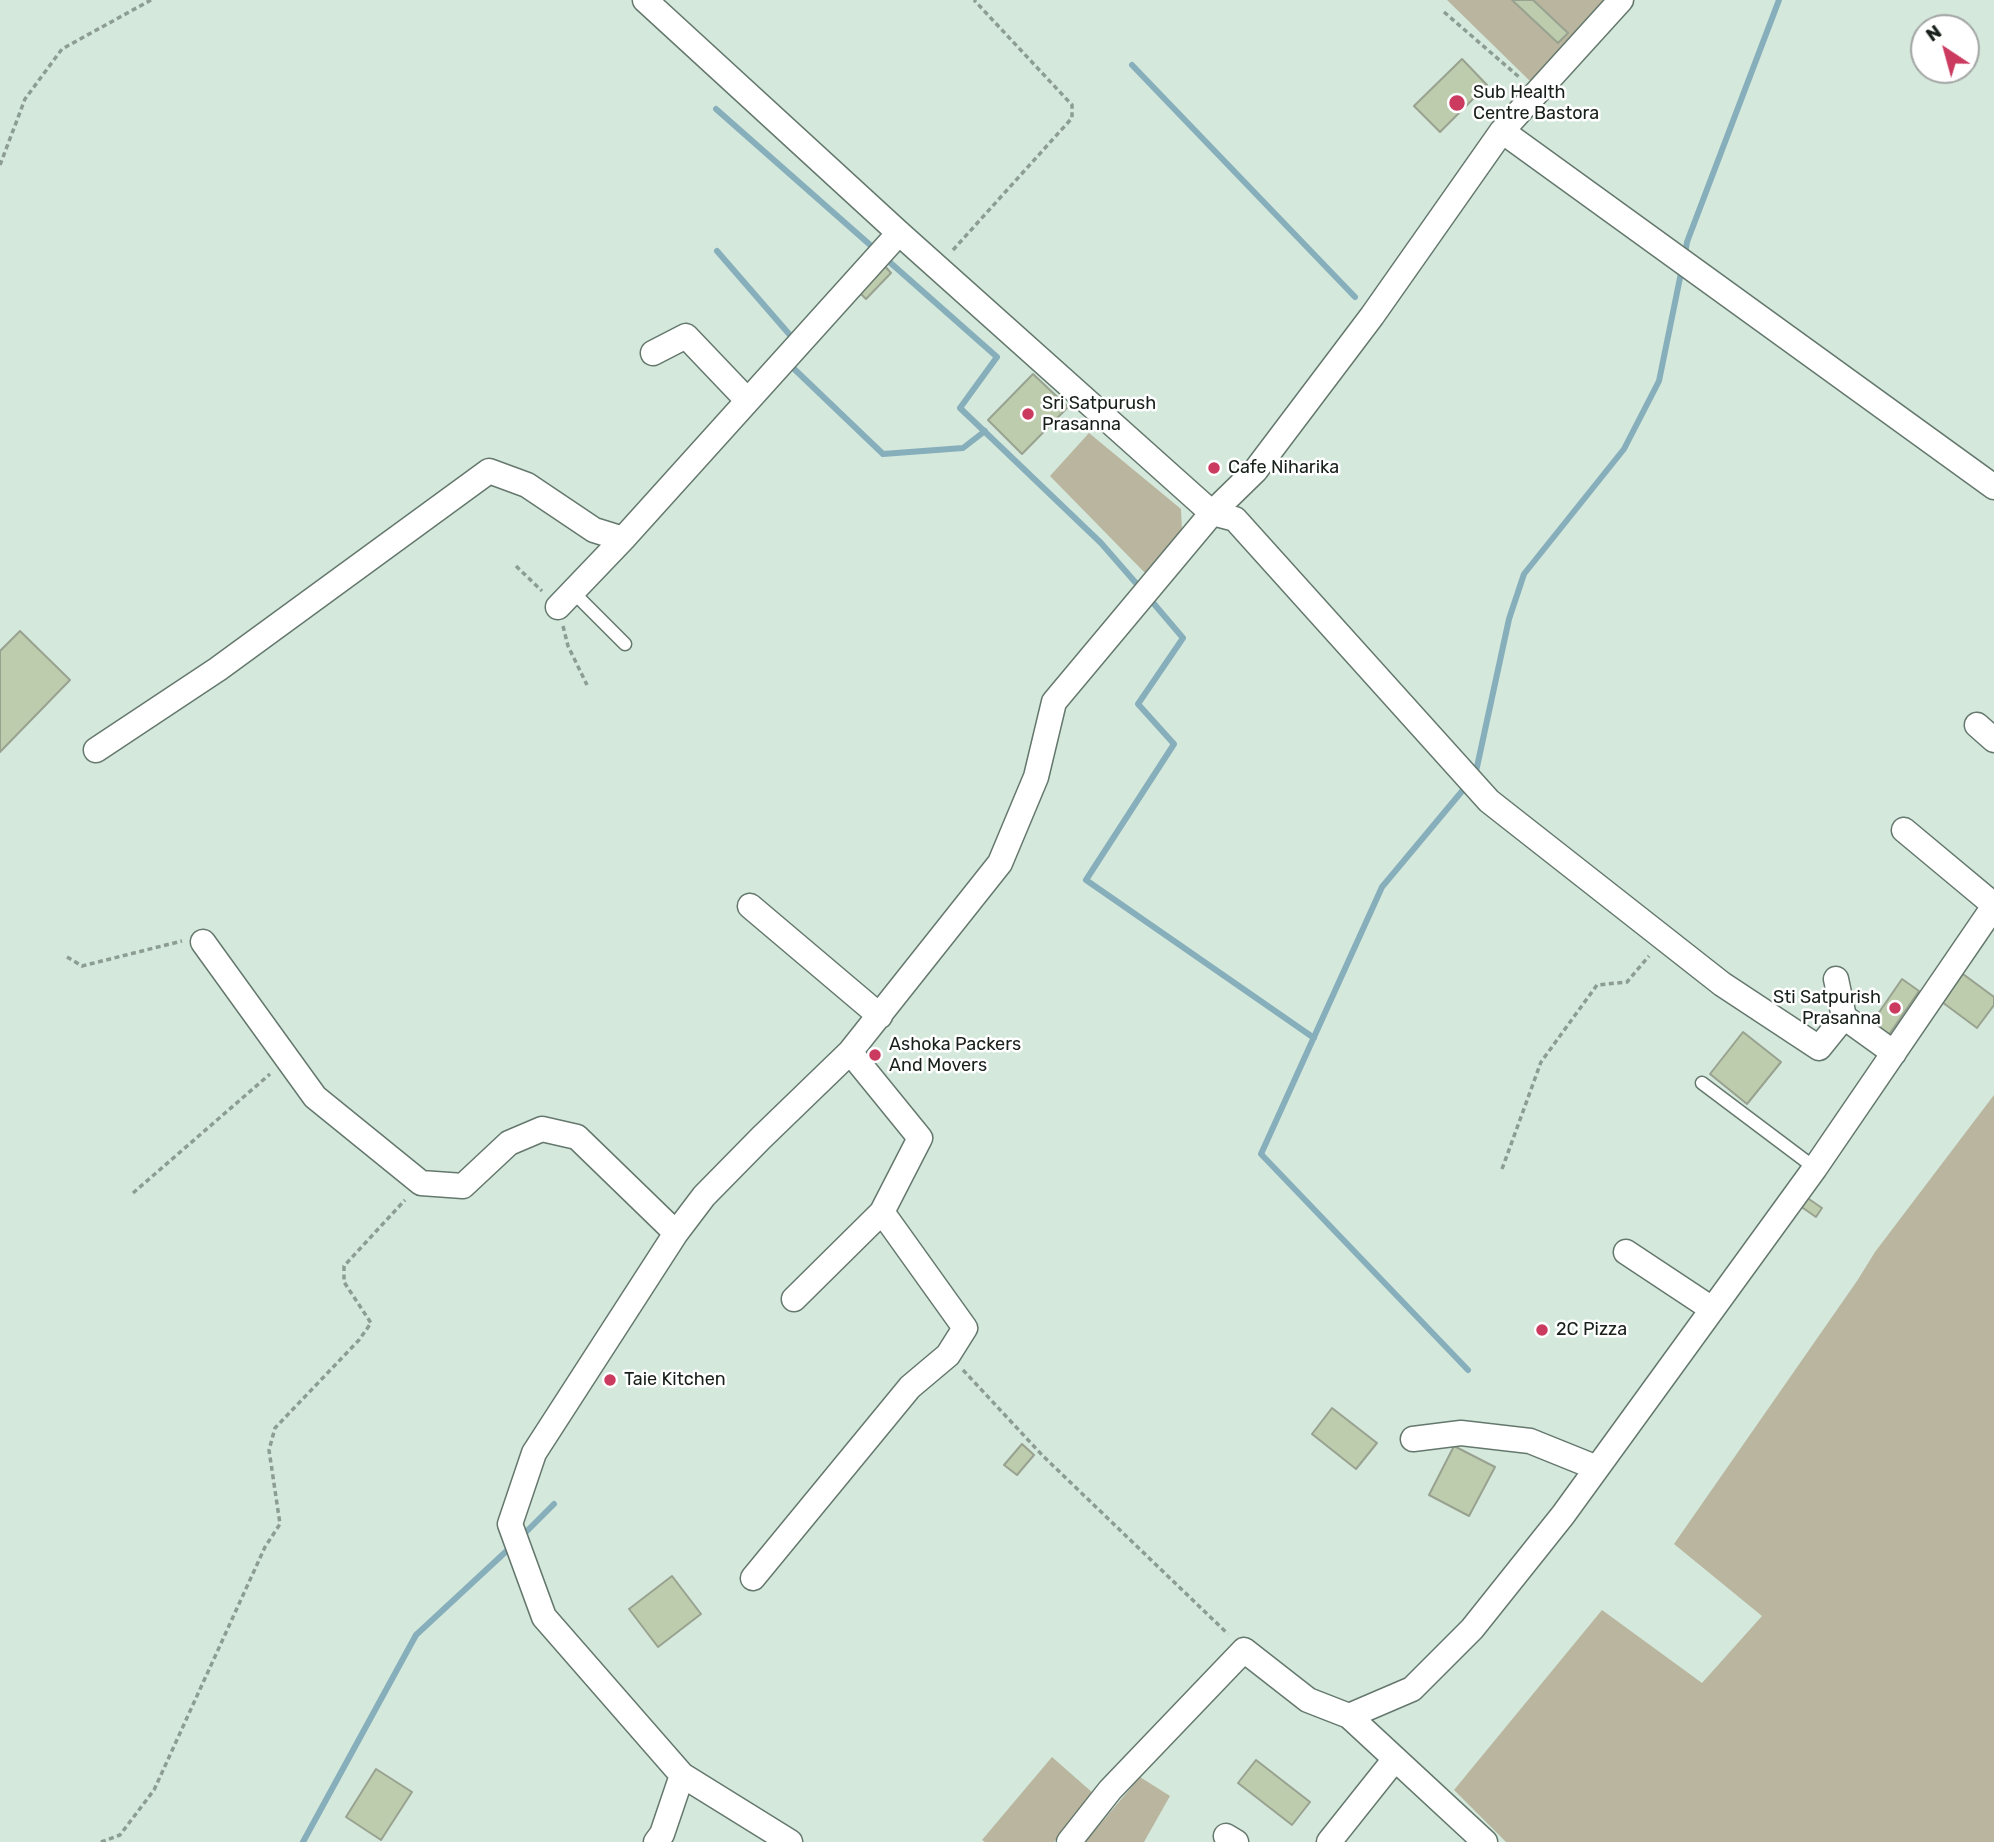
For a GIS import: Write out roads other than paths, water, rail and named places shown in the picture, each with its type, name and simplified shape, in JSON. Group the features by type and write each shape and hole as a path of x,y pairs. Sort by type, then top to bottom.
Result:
{"street":[{"path":"645,0 1212,513 1235,519 1489,801 1722,984 1819,1048 1844,1017"},
{"path":"790,1842 682,1775 544,1617 510,1524 534,1453 676,1233 713,1186 850,1052 1000,863 1036,777 1054,702 1212,513 1264,460 1372,316 1502,131 1621,0"},
{"path":"1502,131 1994,487"},
{"path":"565,599 623,539 900,233"},
{"path":"653,353 686,335 747,400"},
{"path":"96,750 218,669 489,471 527,485 594,530 623,539"},
{"path":"1349,1716 1412,1689 1472,1629 1563,1515 1815,1168 1994,905 1904,830"},
{"path":"750,906 880,1016"},
{"path":"203,942 315,1097 421,1183 463,1186 509,1143 542,1129 577,1138 676,1233"},
{"path":"1836,979 1844,1017 1894,1054"},
{"path":"793,1299 883,1212 920,1138 850,1052"},
{"path":"753,1578 910,1387 948,1355 965,1328 883,1212"},
{"path":"1626,1252 1712,1309"},
{"path":"1413,1439 1461,1433 1530,1441 1597,1468"},
{"path":"1069,1842 1110,1790 1244,1650 1308,1700 1349,1716 1485,1842"},
{"path":"1329,1842 1395,1759"},
{"path":"656,1842 662,1834 682,1775"}],"lane":[{"path":"565,599 625,644"},
{"path":"1702,1083 1815,1168"}],"waterway":[{"path":"1685,254 1687,242 1779,0"},
{"path":"1132,65 1355,297"},
{"path":"716,109 877,251"},
{"path":"717,251 796,342"},
{"path":"885,258 997,357 960,408 1101,543 1142,590"},
{"path":"1475,776 1509,619 1524,574 1624,449 1659,381 1682,268"},
{"path":"791,363 790,365 883,454 963,448 985,431"},
{"path":"1149,598 1183,638 1138,704 1174,744 1086,880 1314,1038"},
{"path":"1468,784 1382,887 1261,1154 1468,1370"},
{"path":"521,1537 554,1504"},
{"path":"303,1842 416,1635 513,1545"}],"place":[{"name":"Sub Health Centre Bastora","path":"1457,103"},
{"name":"Sri Satpurush Prasanna","path":"1028,414"},
{"name":"Cafe Niharika","path":"1214,468"},
{"name":"Sti Satpurish Prasanna","path":"1895,1008"},
{"name":"Ashoka Packers And Movers","path":"875,1055"},
{"name":"2C Pizza","path":"1542,1330"},
{"name":"Taie Kitchen","path":"610,1380"}]}
